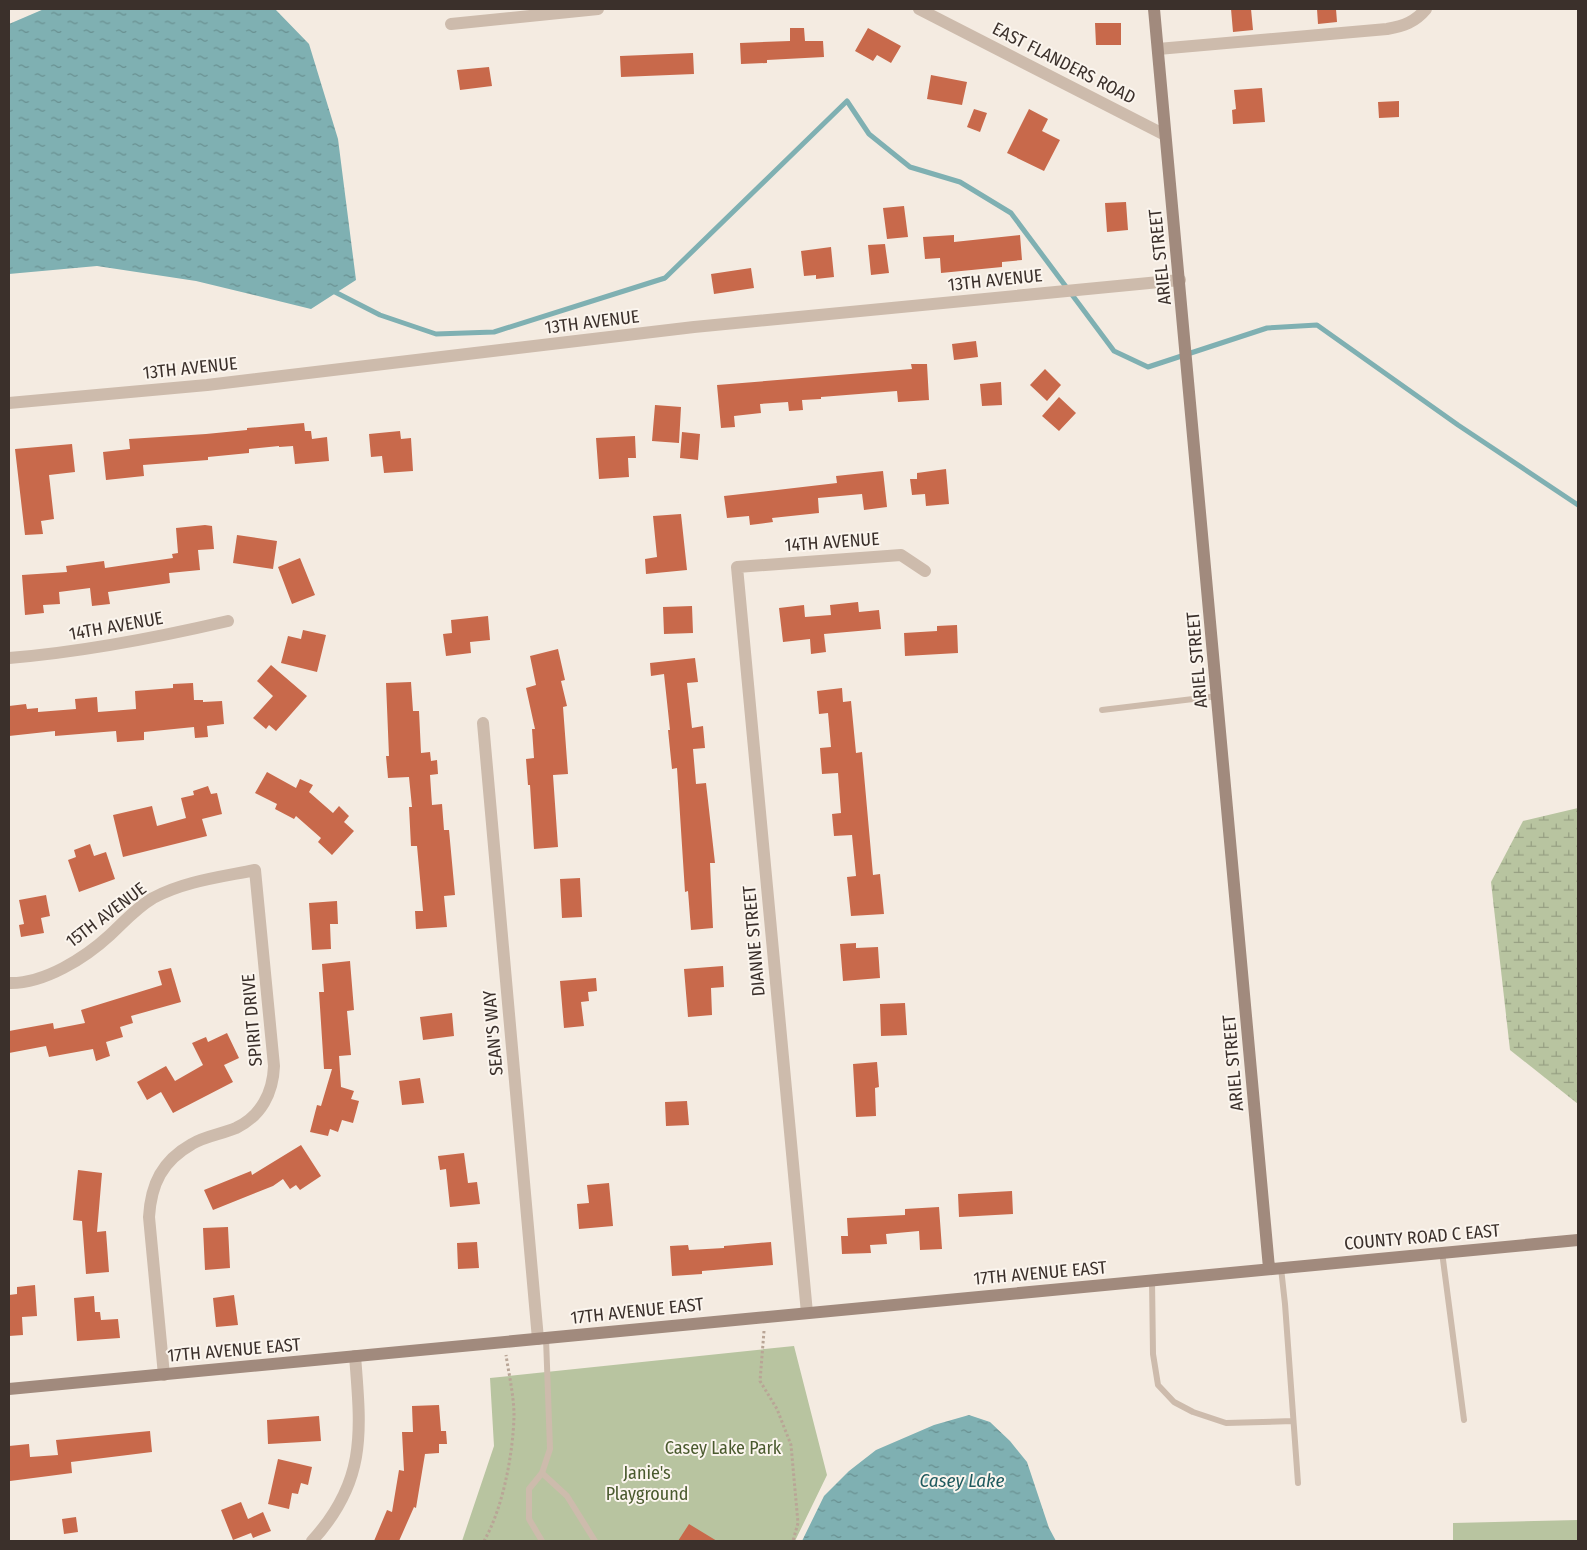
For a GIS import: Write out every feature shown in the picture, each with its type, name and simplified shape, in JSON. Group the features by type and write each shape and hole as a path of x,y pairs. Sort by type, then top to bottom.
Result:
{"street":[{"path":"451,24 598,9"},
{"name":"EAST FLANDERS ROAD","path":"919,9 1165,136"},
{"name":"ARIEL STREET","path":"1154,9 1218,696 1275,1268"},
{"path":"1158,49 1387,29 1404,26 1416,20 1426,9"},
{"name":"13TH AVENUE","path":"9,403 207,384 694,328 1180,280"},
{"name":"14TH AVENUE","path":"737,567 901,555 926,571"},
{"name":"DIANNE STREET","path":"737,567 807,1313"},
{"name":"14TH AVENUE","path":"9,658 106,647 167,636 228,621"},
{"name":"SEAN'S WAY","path":"483,723 542,1338"},
{"name":"15TH AVENUE","path":"9,983 36,978 58,970 79,959 94,949 133,913 152,899 174,888 197,881 256,870"},
{"name":"SPIRIT DRIVE","path":"164,1375 149,1217 150,1199 156,1182 165,1167 177,1154 198,1141 236,1128 252,1118 266,1100 274,1078 256,870"},
{"name":"COUNTY ROAD C EAST","path":"1275,1268 1578,1240"},
{"name":"17TH AVENUE EAST","path":"9,1390 1275,1268"},
{"path":"312,1541 337,1509 348,1488 357,1459 360,1411 355,1356"}],"lane":[{"path":"1102,710 1218,696"},
{"path":"1442,1252 1464,1420"},
{"path":"1275,1268 1285,1304 1298,1483"},
{"path":"1152,1280 1151,1320 1153,1354 1158,1385 1174,1402 1193,1412 1226,1423 1293,1421"},
{"path":"542,1338 550,1449 542,1473 529,1489 529,1519 542,1541"},
{"path":"542,1473 567,1496 595,1541"}],"path":[{"path":"765,1317 760,1381 777,1409 791,1445 798,1523 793,1541"},
{"path":"484,1541 492,1526 511,1457 514,1414 504,1342"}],"green space":[{"path":"1578,808 1578,1104 1510,1050 1491,882 1523,821"},
{"name":"Casey Lake Park","path":"794,1346 827,1475 795,1541 462,1541 494,1446 490,1378"},
{"path":"1578,1520 1578,1541 1453,1541 1453,1523"}],"water":[{"path":"44,9 275,9 309,44 338,139 356,280 311,309 196,281 97,266 9,274 9,24"},
{"name":"Casey Lake","path":"969,1415 990,1422 1010,1441 1027,1462 1049,1528 1056,1541 802,1541 824,1496 849,1471 876,1450 934,1425"}],"building":[{"path":"1231,9 1251,9 1253,30 1233,32"},
{"path":"1317,9 1336,9 1337,22 1318,24"},
{"path":"1095,23 1121,23 1121,45 1096,45"},
{"path":"790,28 804,28 805,41 823,41 824,57 767,60 767,63 741,64 740,43 790,41"},
{"path":"868,28 901,46 891,63 877,55 873,61 855,51"},
{"path":"693,53 694,74 621,77 620,56"},
{"path":"489,67 492,86 460,90 457,70"},
{"path":"931,75 967,82 962,105 927,99"},
{"path":"1262,88 1265,122 1233,124 1232,110 1236,109 1234,90"},
{"path":"1399,101 1399,117 1379,118 1378,102"},
{"path":"974,109 987,113 980,132 967,127"},
{"path":"1029,109 1048,119 1042,131 1060,140 1044,171 1007,153"},
{"path":"1126,202 1128,230 1107,232 1105,203"},
{"path":"904,206 908,237 887,239 883,208"},
{"path":"954,235 954,242 1020,235 1022,260 1002,262 1002,267 941,273 940,258 925,259 923,237"},
{"path":"885,244 889,273 871,275 868,245"},
{"path":"831,247 834,277 816,279 816,275 804,276 801,251"},
{"path":"751,268 754,288 714,294 711,274"},
{"path":"976,341 978,357 954,360 952,344"},
{"path":"911,364 927,364 929,400 898,402 897,391 802,400 803,410 789,411 788,402 760,404 761,413 734,416 735,427 721,428 717,385 912,369"},
{"path":"1045,369 1061,385 1047,401 1030,385"},
{"path":"1001,382 1002,405 982,406 980,384"},
{"path":"1059,397 1076,413 1059,431 1042,416"},
{"path":"655,405 681,407 679,443 652,441"},
{"path":"304,423 305,431 311,431 312,439 327,437 329,461 295,464 293,446 279,446 249,449 249,453 208,457 208,460 143,465 144,476 106,480 103,452 130,449 129,439 206,434"},
{"path":"400,431 401,439 411,438 413,471 384,473 382,456 371,457 369,434"},
{"path":"682,432 700,434 698,460 680,458"},
{"path":"635,436 636,458 628,458 629,477 599,479 596,438"},
{"path":"72,444 75,472 49,475 54,519 41,521 43,534 25,535 15,449"},
{"path":"946,469 949,504 926,506 925,494 912,495 910,479 917,479 917,473"},
{"path":"883,471 887,507 864,510 862,494 818,498 819,513 772,518 773,522 750,525 749,516 727,518 724,496 837,483 836,476"},
{"path":"681,514 687,570 646,574 645,559 657,557 653,516"},
{"path":"212,526 214,549 198,550 200,570 169,573 170,583 108,592 110,604 92,606 90,588 59,592 60,604 43,605 44,613 25,615 22,575 67,572 66,566 104,561 105,568 173,558 172,554 178,553 176,528"},
{"path":"237,535 277,541 273,569 233,563"},
{"path":"300,558 315,595 292,604 278,567"},
{"path":"858,602 859,612 879,610 881,629 824,634 826,652 811,654 810,639 783,642 779,608 804,605 805,617 831,615 830,605"},
{"path":"692,606 693,633 664,634 663,607"},
{"path":"488,616 490,640 470,642 471,653 446,656 443,634 452,633 451,620"},
{"path":"957,625 958,653 905,656 904,633 937,631 937,626"},
{"path":"303,630 326,635 317,672 281,663 288,636 301,639"},
{"path":"558,649 565,680 561,681 567,706 563,707 568,774 553,775 558,847 534,849 530,785 528,785 526,759 534,758 532,729 535,729 526,688 536,685 530,656"},
{"path":"695,658 698,682 687,683 692,728 703,726 705,748 693,749 696,784 706,783 715,863 710,863 713,928 691,930 688,891 685,892 677,768 672,769 664,674 651,676 650,663"},
{"path":"271,665 307,696 276,731 269,725 266,729 253,718 273,696 257,681"},
{"path":"411,682 413,711 419,711 421,753 430,752 431,761 437,760 438,774 430,775 432,805 442,804 444,830 449,830 455,895 444,896 447,927 416,929 415,911 423,911 417,846 411,846 409,807 412,807 409,777 388,778 386,756 389,756 386,683"},
{"path":"193,683 194,700 203,700 203,702 222,701 224,724 207,726 208,737 195,738 194,727 144,732 144,740 117,742 116,731 55,736 55,731 9,736 9,706 26,704 27,709 38,708 38,712 76,709 75,699 97,697 98,712 136,709 135,691 173,688 173,684"},
{"path":"842,688 843,702 851,701 856,753 862,752 873,875 880,874 884,914 851,916 847,877 856,876 852,835 834,836 832,814 841,813 838,773 822,774 820,748 831,747 828,713 819,714 817,691"},
{"path":"267,772 296,788 300,779 313,785 309,792 333,813 339,806 349,816 344,822 354,831 332,855 318,842 321,838 296,816 294,819 275,809 277,804 255,793"},
{"path":"208,786 211,794 217,793 222,814 202,819 207,836 123,857 113,815 152,806 157,826 186,818 181,798 194,795 193,791"},
{"path":"90,844 94,856 106,852 115,879 79,892 68,860 76,857 74,850"},
{"path":"580,878 582,917 562,918 560,879"},
{"path":"46,895 50,916 41,918 44,933 21,937 19,925 24,924 19,900"},
{"path":"337,901 338,924 330,924 331,949 312,950 309,903"},
{"path":"856,943 856,948 878,947 880,978 843,981 840,944"},
{"path":"350,961 354,1010 347,1011 351,1055 339,1056 341,1087 354,1091 351,1099 359,1101 353,1123 342,1120 338,1132 330,1129 328,1136 310,1132 317,1105 321,1106 332,1069 324,1069 319,992 324,992 322,964"},
{"path":"723,966 724,987 711,988 712,1015 688,1017 684,969"},
{"path":"171,968 181,1002 131,1016 133,1023 120,1027 123,1037 106,1042 110,1056 96,1061 93,1049 49,1057 46,1046 9,1053 9,1031 53,1023 54,1029 85,1023 81,1010 162,985 158,971"},
{"path":"596,978 597,991 588,992 589,1001 581,1002 584,1026 564,1028 560,981"},
{"path":"905,1003 907,1035 881,1036 880,1004"},
{"path":"452,1013 454,1036 423,1040 420,1017"},
{"path":"227,1033 239,1058 224,1065 233,1082 173,1113 161,1092 147,1100 137,1082 166,1066 175,1081 203,1065 192,1043 206,1037 208,1042"},
{"path":"877,1062 879,1087 875,1088 876,1116 856,1117 853,1064"},
{"path":"420,1078 424,1103 402,1105 399,1081"},
{"path":"687,1101 689,1125 666,1126 665,1102"},
{"path":"301,1145 321,1176 300,1190 296,1185 290,1189 283,1179 273,1186 213,1210 204,1190 251,1171 252,1175"},
{"path":"464,1153 468,1183 477,1182 480,1204 450,1207 446,1169 440,1170 438,1156"},
{"path":"78,1170 102,1173 97,1232 106,1231 109,1272 86,1274 82,1221 73,1220"},
{"path":"609,1183 613,1226 579,1229 577,1204 589,1203 587,1185"},
{"path":"1012,1191 1013,1214 959,1217 958,1194"},
{"path":"939,1207 942,1249 920,1250 919,1231 886,1234 887,1244 870,1245 871,1253 842,1254 841,1236 848,1236 847,1218 905,1215 905,1209"},
{"path":"228,1227 230,1268 205,1270 203,1228"},
{"path":"477,1242 479,1268 458,1269 457,1243"},
{"path":"771,1242 773,1265 702,1271 702,1274 672,1276 670,1246 688,1245 689,1250"},
{"path":"35,1285 37,1316 22,1317 23,1335 9,1336 9,1295 17,1294 17,1287"},
{"path":"234,1295 238,1325 216,1327 213,1298"},
{"path":"94,1296 95,1312 100,1312 101,1320 118,1319 120,1338 77,1341 74,1298"},
{"path":"439,1405 441,1431 446,1431 447,1444 439,1444 439,1453 425,1454 416,1508 414,1507 399,1541 374,1541 387,1510 392,1512 399,1470 404,1471 402,1432 413,1432 412,1406"},
{"path":"319,1416 321,1441 268,1444 267,1420"},
{"path":"150,1431 152,1452 71,1462 72,1473 10,1481 9,1446 29,1444 30,1457 58,1455 56,1440"},
{"path":"278,1459 312,1467 308,1485 301,1483 298,1494 292,1493 289,1509 268,1504"},
{"path":"241,1502 248,1519 263,1512 271,1531 253,1538 251,1533 233,1540 221,1510"},
{"path":"76,1517 78,1532 64,1534 62,1519"},
{"path":"689,1524 717,1541 678,1541"}],"waterway":[{"path":"331,290 380,315 436,334 494,332 665,278 847,101 869,134 910,167 960,182 1011,213 1114,351 1148,367 1267,328 1317,325 1458,425 1578,505"}],"park label":[{"name":"Janie's Playground","path":"647,1484"}]}
